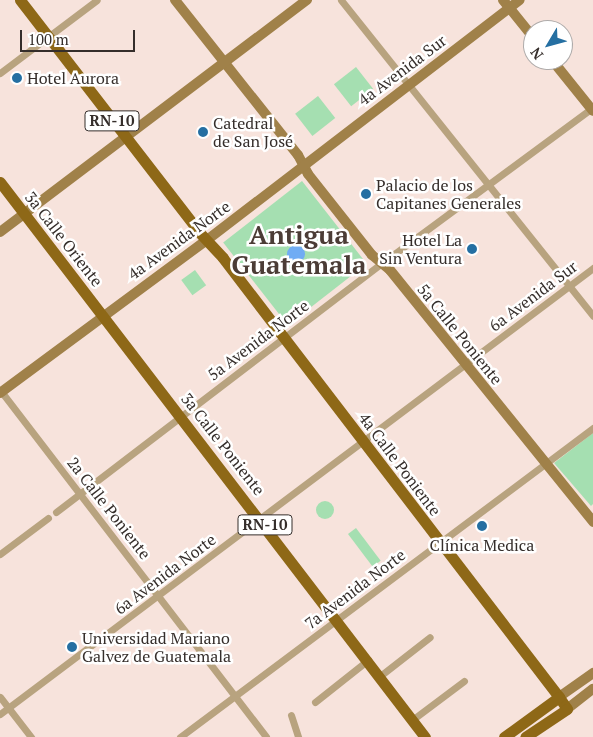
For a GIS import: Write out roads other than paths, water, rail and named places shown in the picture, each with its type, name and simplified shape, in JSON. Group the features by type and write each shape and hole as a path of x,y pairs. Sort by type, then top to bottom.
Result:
{"main road":[{"name":"RN-10","path":"20,0 207,240"},
{"name":"3a Calle Oriente","path":"0,182 103,316"},
{"name":"4a Calle Poniente","path":"207,240 566,709"},
{"name":"3a Calle Poniente","path":"103,316 337,619 425,737"},
{"path":"504,737 559,698"},
{"path":"525,737 566,709"}],"street":[{"path":"0,73 97,0"},
{"name":"5a Calle Poniente","path":"175,0 382,263 593,522"},
{"path":"0,232 307,0"},
{"path":"340,0 593,316"},
{"name":"4a Avenida Sur","path":"304,165 408,85 506,4 520,0"},
{"path":"506,4 523,25"},
{"path":"560,70 592,109"},
{"name":"5a Avenida Norte","path":"56,512 283,337 592,109"},
{"name":"4a Avenida Norte","path":"0,392 207,240 304,165"},
{"name":"6a Avenida Sur","path":"465,364 593,268"},
{"name":"6a Avenida Norte","path":"0,714 465,364"},
{"name":"2a Calle Poniente","path":"0,392 266,737"},
{"name":"7a Avenida Norte","path":"180,737 593,428"},
{"path":"0,554 48,518"},
{"path":"380,676 430,637"},
{"path":"315,702 368,660"},
{"path":"559,698 593,674"},
{"path":"412,720 464,681"},
{"path":"566,709 593,689"},
{"path":"0,697 31,737"},
{"path":"292,715 298,737"}],"water":[{"path":"296,245 302,248 305,254 302,260 296,263 290,260 287,254 290,248"}],"place":[{"name":"Hotel Aurora","path":"17,78"},
{"name":"Catedral de San José","path":"203,132"},
{"name":"Palacio de los Capitanes Generales","path":"366,194"},
{"name":"Hotel La Sin Ventura","path":"472,249"},
{"name":"Clínica Medica","path":"482,526"},
{"name":"Universidad Mariano Galvez de Guatemala","path":"72,647"}],"district":[{"name":"Antigua Guatemala","path":"299,250"}]}
